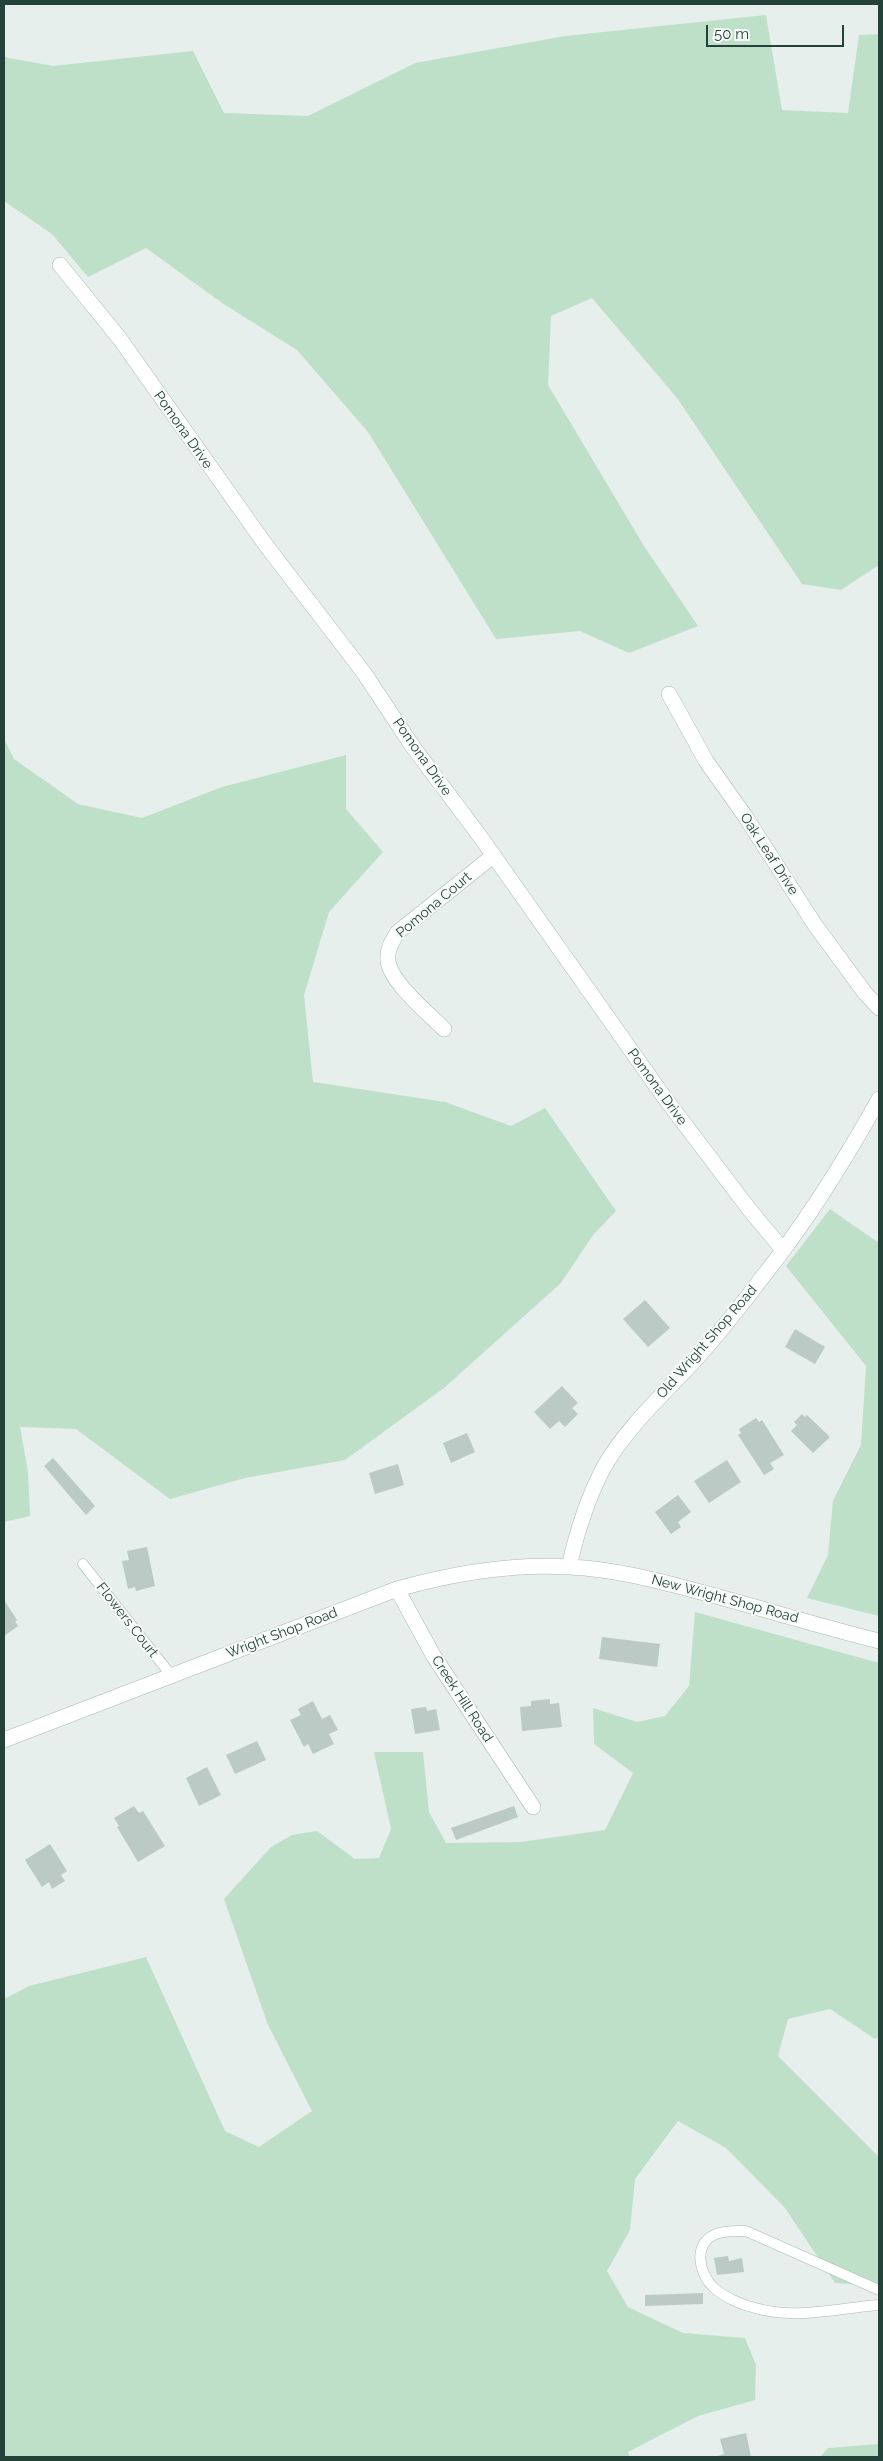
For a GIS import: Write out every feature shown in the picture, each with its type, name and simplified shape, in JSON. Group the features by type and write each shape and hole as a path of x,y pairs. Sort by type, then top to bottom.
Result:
{"street":[{"name":"Pomona Drive","path":"60,265 120,339 231,497 364,673 413,747 664,1097 749,1209 783,1250"},
{"name":"Oak Leaf Drive","path":"669,694 706,761 745,816 815,925 879,1008"},
{"name":"Pomona Court","path":"444,1028 394,977 387,962 389,946 398,932 493,856"},
{"name":"Old Wright Shop Road","path":"569,1567 577,1531 589,1498 605,1466 638,1422 705,1349 783,1250 816,1204 879,1100"},
{"name":"Wright Shop Road","path":"4,1740 397,1588 441,1577 486,1569 522,1566 569,1567"},
{"name":"New Wright Shop Road","path":"569,1567 644,1577 879,1641"},
{"name":"Creek Hill Road","path":"397,1588 433,1655 533,1807"}],"lane":[{"name":"Flowers Court","path":"83,1564 171,1675"},
{"path":"879,2290 746,2231 734,2230 716,2234 707,2240 701,2250 700,2261 704,2274 714,2288 752,2308 776,2314 799,2314 879,2305"}],"green space":[{"path":"766,15 782,110 848,113 859,35 879,34 879,565 841,590 802,584 677,398 592,298 551,316 548,385 644,546 698,626 629,653 580,631 496,639 368,432 297,350 222,303 146,248 88,277 52,234 4,201 4,57 53,66 193,51 224,113 308,116 415,63 565,36"},
{"path":"4,739 14,759 78,804 142,818 222,787 346,755 346,809 383,852 329,912 304,995 313,1082 445,1102 511,1126 545,1108 616,1211 593,1235 561,1283 444,1388 345,1460 245,1478 170,1499 76,1429 20,1427 28,1472 30,1516 4,1522"},
{"path":"830,1209 879,1243 879,1616 807,1598 828,1555 833,1501 861,1445 866,1366 786,1266"},
{"path":"695,1612 879,1663 879,2036 875,2039 830,2009 788,2019 778,2056 879,2157 879,2286 835,2283 785,2208 726,2148 678,2121 635,2179 630,2230 607,2271 628,2307 683,2333 745,2338 756,2365 755,2400 698,2416 628,2452 630,2457 4,2457 4,1999 29,1986 146,1957 225,2131 259,2147 312,2111 268,2025 224,1899 271,1847 292,1835 317,1831 355,1859 379,1858 391,1829 374,1752 423,1752 429,1812 446,1843 521,1842 605,1830 633,1773 594,1744 593,1708 637,1722 665,1716 689,1686"},
{"path":"879,2444 879,2457 820,2457 828,2448"}],"building":[{"path":"645,1300 670,1328 648,1347 623,1319"},
{"path":"795,1329 825,1347 815,1364 785,1347"},
{"path":"562,1386 578,1403 572,1408 578,1414 565,1427 559,1421 550,1429 534,1412"},
{"path":"802,1414 805,1417 807,1415 830,1437 813,1453 791,1431 797,1425 794,1422"},
{"path":"756,1418 759,1422 762,1420 784,1455 770,1463 774,1469 764,1475 738,1435 741,1433 739,1429"},
{"path":"467,1433 475,1452 451,1463 443,1443"},
{"path":"53,1458 95,1506 86,1515 44,1466"},
{"path":"727,1460 741,1482 709,1503 694,1481"},
{"path":"398,1464 404,1485 375,1494 369,1473"},
{"path":"678,1495 691,1512 678,1522 681,1527 671,1534 655,1512"},
{"path":"147,1547 155,1586 136,1591 135,1587 128,1589 122,1561 129,1560 127,1551"},
{"path":"4,1600 17,1620 15,1621 18,1626 4,1636"},
{"path":"602,1637 660,1644 657,1667 599,1659"},
{"path":"550,1699 550,1704 559,1703 562,1727 522,1731 520,1707 531,1706 531,1701"},
{"path":"313,1701 322,1719 330,1715 338,1730 329,1734 334,1744 313,1754 308,1744 304,1747 290,1720 301,1715 298,1709"},
{"path":"426,1707 427,1711 436,1709 440,1730 415,1734 411,1709"},
{"path":"257,1741 266,1760 235,1774 226,1755"},
{"path":"207,1767 221,1795 199,1806 186,1778"},
{"path":"134,1806 139,1813 143,1811 165,1846 138,1862 117,1827 119,1826 114,1818"},
{"path":"514,1806 518,1817 456,1840 451,1828"},
{"path":"50,1844 67,1871 61,1875 65,1881 52,1889 49,1882 42,1887 25,1860"},
{"path":"728,2256 729,2261 742,2258 744,2272 717,2275 714,2258"},
{"path":"703,2293 703,2304 645,2306 645,2295"},
{"path":"746,2433 751,2457 714,2457 724,2454 720,2439"}]}
